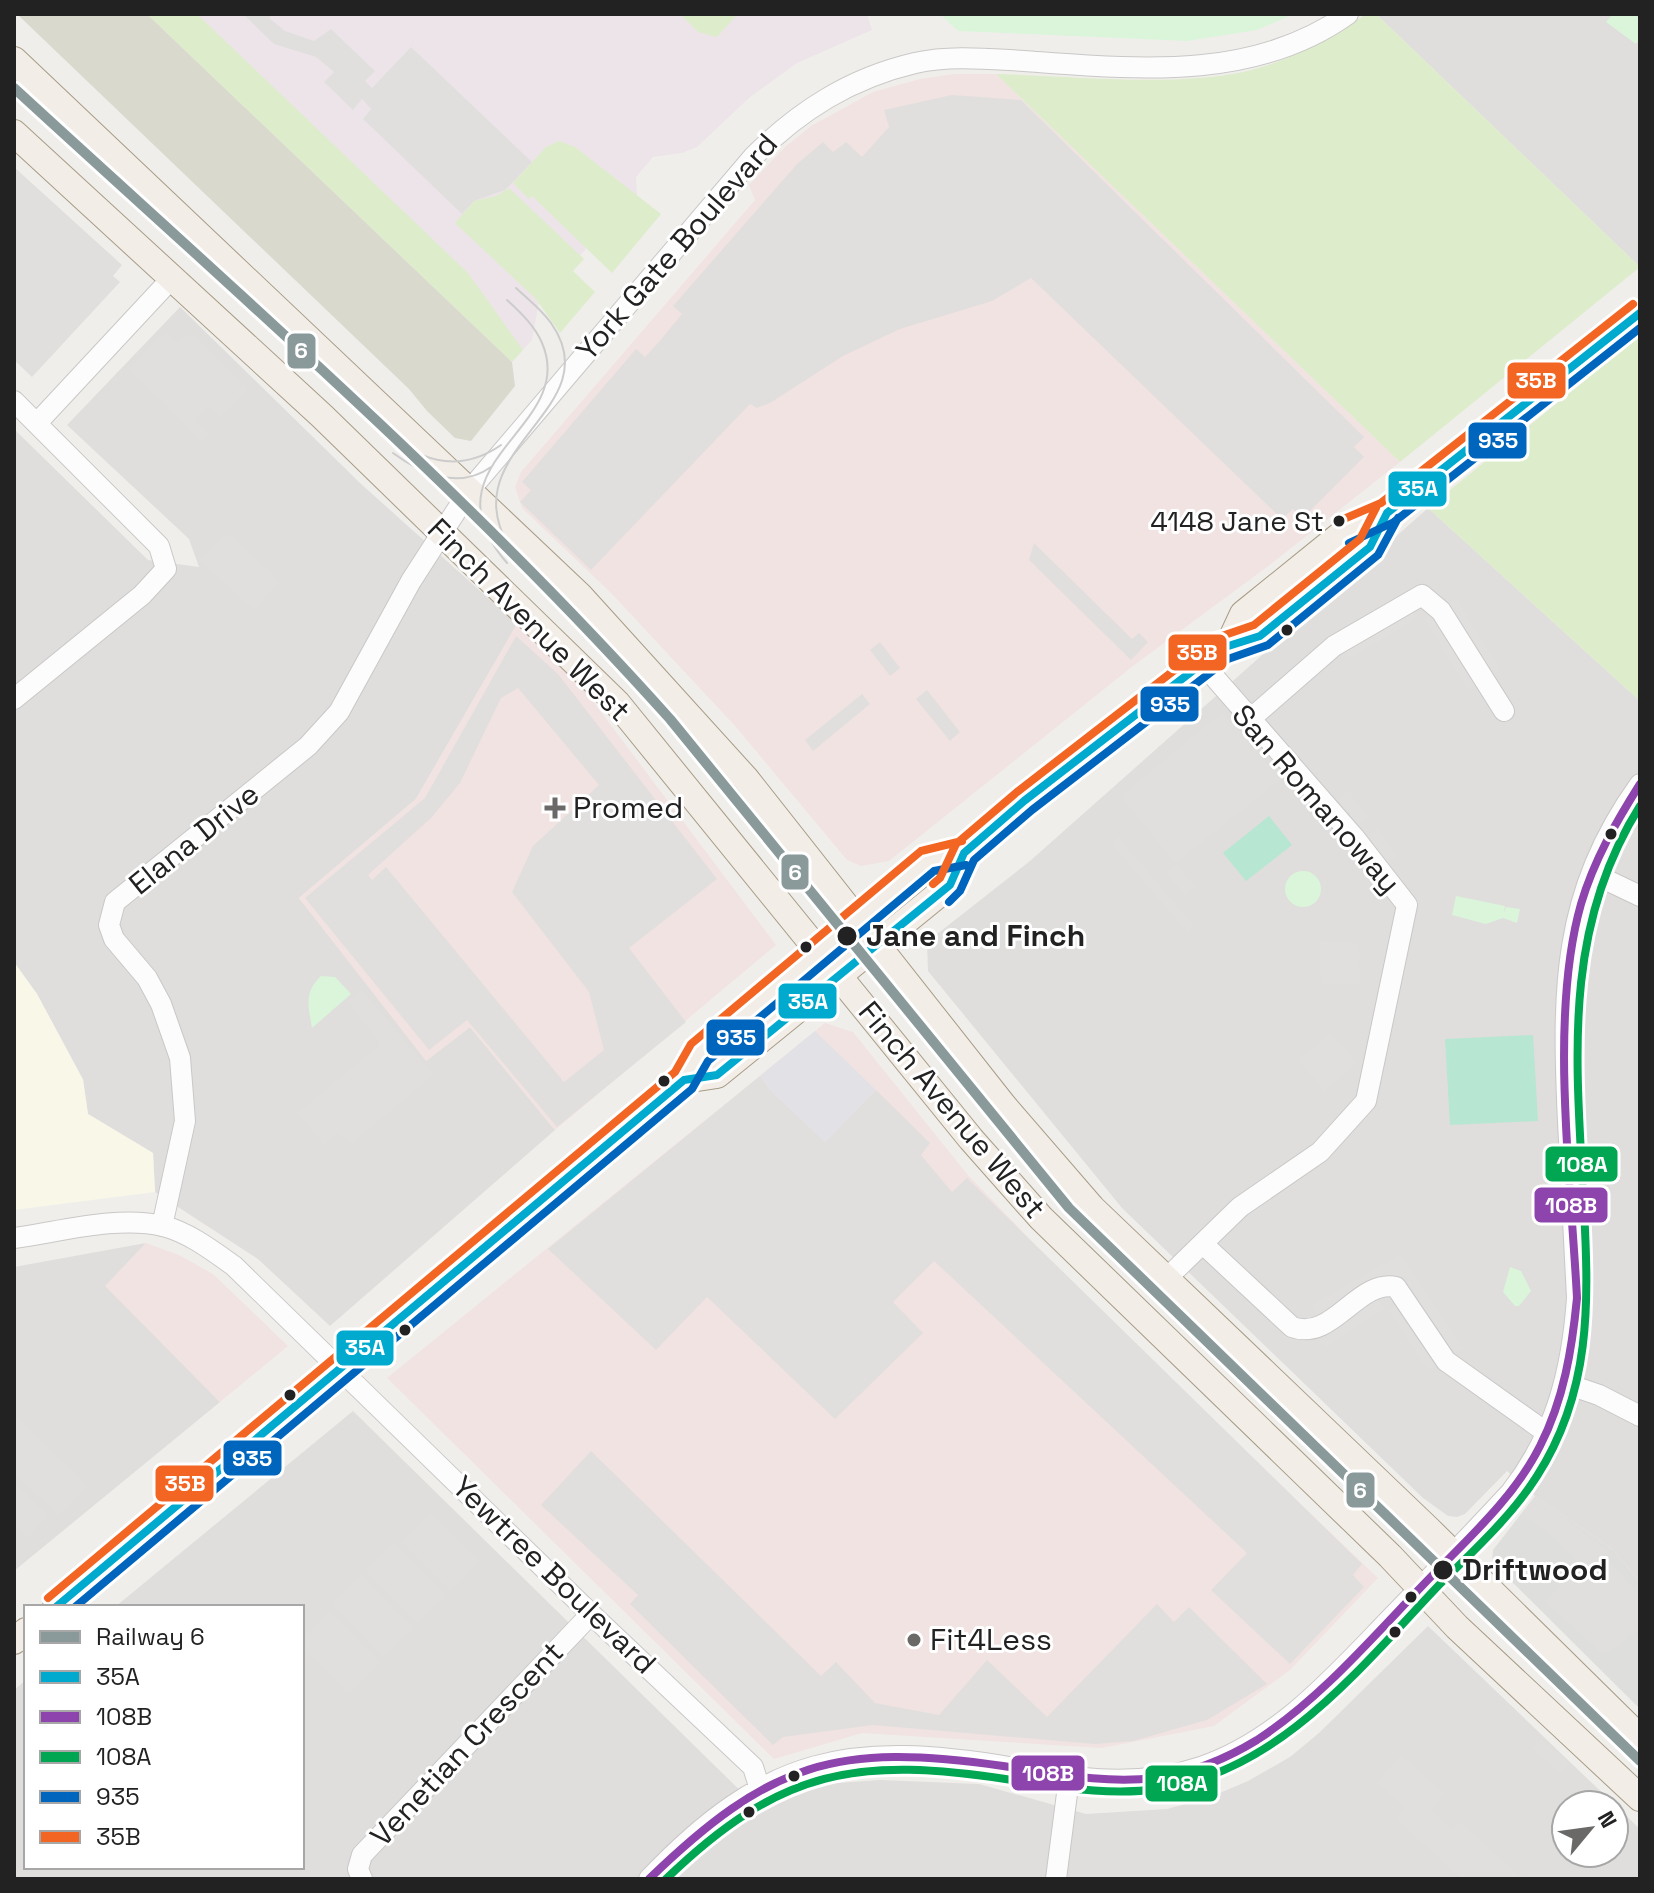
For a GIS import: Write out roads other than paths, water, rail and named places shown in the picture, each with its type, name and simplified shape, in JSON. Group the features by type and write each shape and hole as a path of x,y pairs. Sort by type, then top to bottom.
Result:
{"main road":[{"name":"Finch Avenue West","path":"14,60 580,596 669,690 803,847 1003,1105 1092,1208 1640,1738"},
{"name":"Finch Avenue West","path":"14,133 173,277 617,703 971,1139 1041,1218 1640,1798"},
{"path":"1229,644 1243,614 1305,563 1353,525 1387,513 1640,313"},
{"path":"684,1080 717,1075 840,976 950,885 964,853 1024,801 1229,644 1260,636 1370,547 1387,513"},
{"path":"1305,563 1323,584"},
{"path":"58,1605 684,1080 699,1053 929,860 964,853"}],"street":[{"name":"York Gate Boulevard","path":"441,531 469,491 745,165 782,127 824,98 878,74 949,59 1150,67 1228,64 1269,54 1311,37 1348,14"},
{"path":"37,423 173,277"},
{"path":"14,401 159,546 166,569 142,595 14,699"},
{"name":"Elana Drive","path":"162,1226 185,1121 180,1058 171,1027 154,991 114,939 109,925 115,902 308,746 339,712 441,531"},
{"path":"1249,720 1334,646 1422,595 1441,611 1504,711"},
{"name":"San Romanoway","path":"1166,1279 1240,1207 1320,1152 1366,1101 1407,905 1354,837 1202,663"},
{"path":"649,1879 719,1813 759,1786 833,1762 877,1755 923,1755 1069,1778 1136,1780 1173,1775 1213,1763 1250,1745 1323,1689 1454,1555 1523,1476 1547,1433 1567,1384 1577,1298 1564,1024 1565,979 1577,916 1601,849 1640,784"},
{"path":"1594,874 1640,896"},
{"path":"14,1238 121,1224 162,1226"},
{"name":"Yewtree Boulevard","path":"162,1226 214,1251 234,1266 591,1614 753,1767 759,1786"},
{"path":"1203,1244 1292,1327 1300,1330 1318,1327 1382,1286 1396,1287 1446,1361 1547,1433"},
{"path":"1567,1384 1599,1395 1640,1416"},
{"name":"Venetian Crescent","path":"362,1879 358,1869 362,1855 591,1614"},
{"path":"1056,1879 1069,1778"}],"tram line":[{"path":"516,288 551,323 565,355 561,384 546,411 508,464 497,493 500,527 523,566"},
{"path":"507,300 539,337 548,373 540,399 489,471 481,498 485,528 507,563"},
{"path":"390,435 417,453 444,461 472,459 501,445"},
{"path":"393,453 428,473 453,478 479,474 491,467"}],"rail line":[{"name":"6","path":"14,88 350,396 593,635 670,719 1069,1208 1640,1761"}],"place":[{"name":"4148 Jane St","path":"1339,521"},
{"name":"Promed","path":"555,808"},
{"name":"Jane and Finch","path":"847,936"},
{"name":"Driftwood","path":"1443,1570"},
{"name":"Fit4Less","path":"914,1640"}]}
